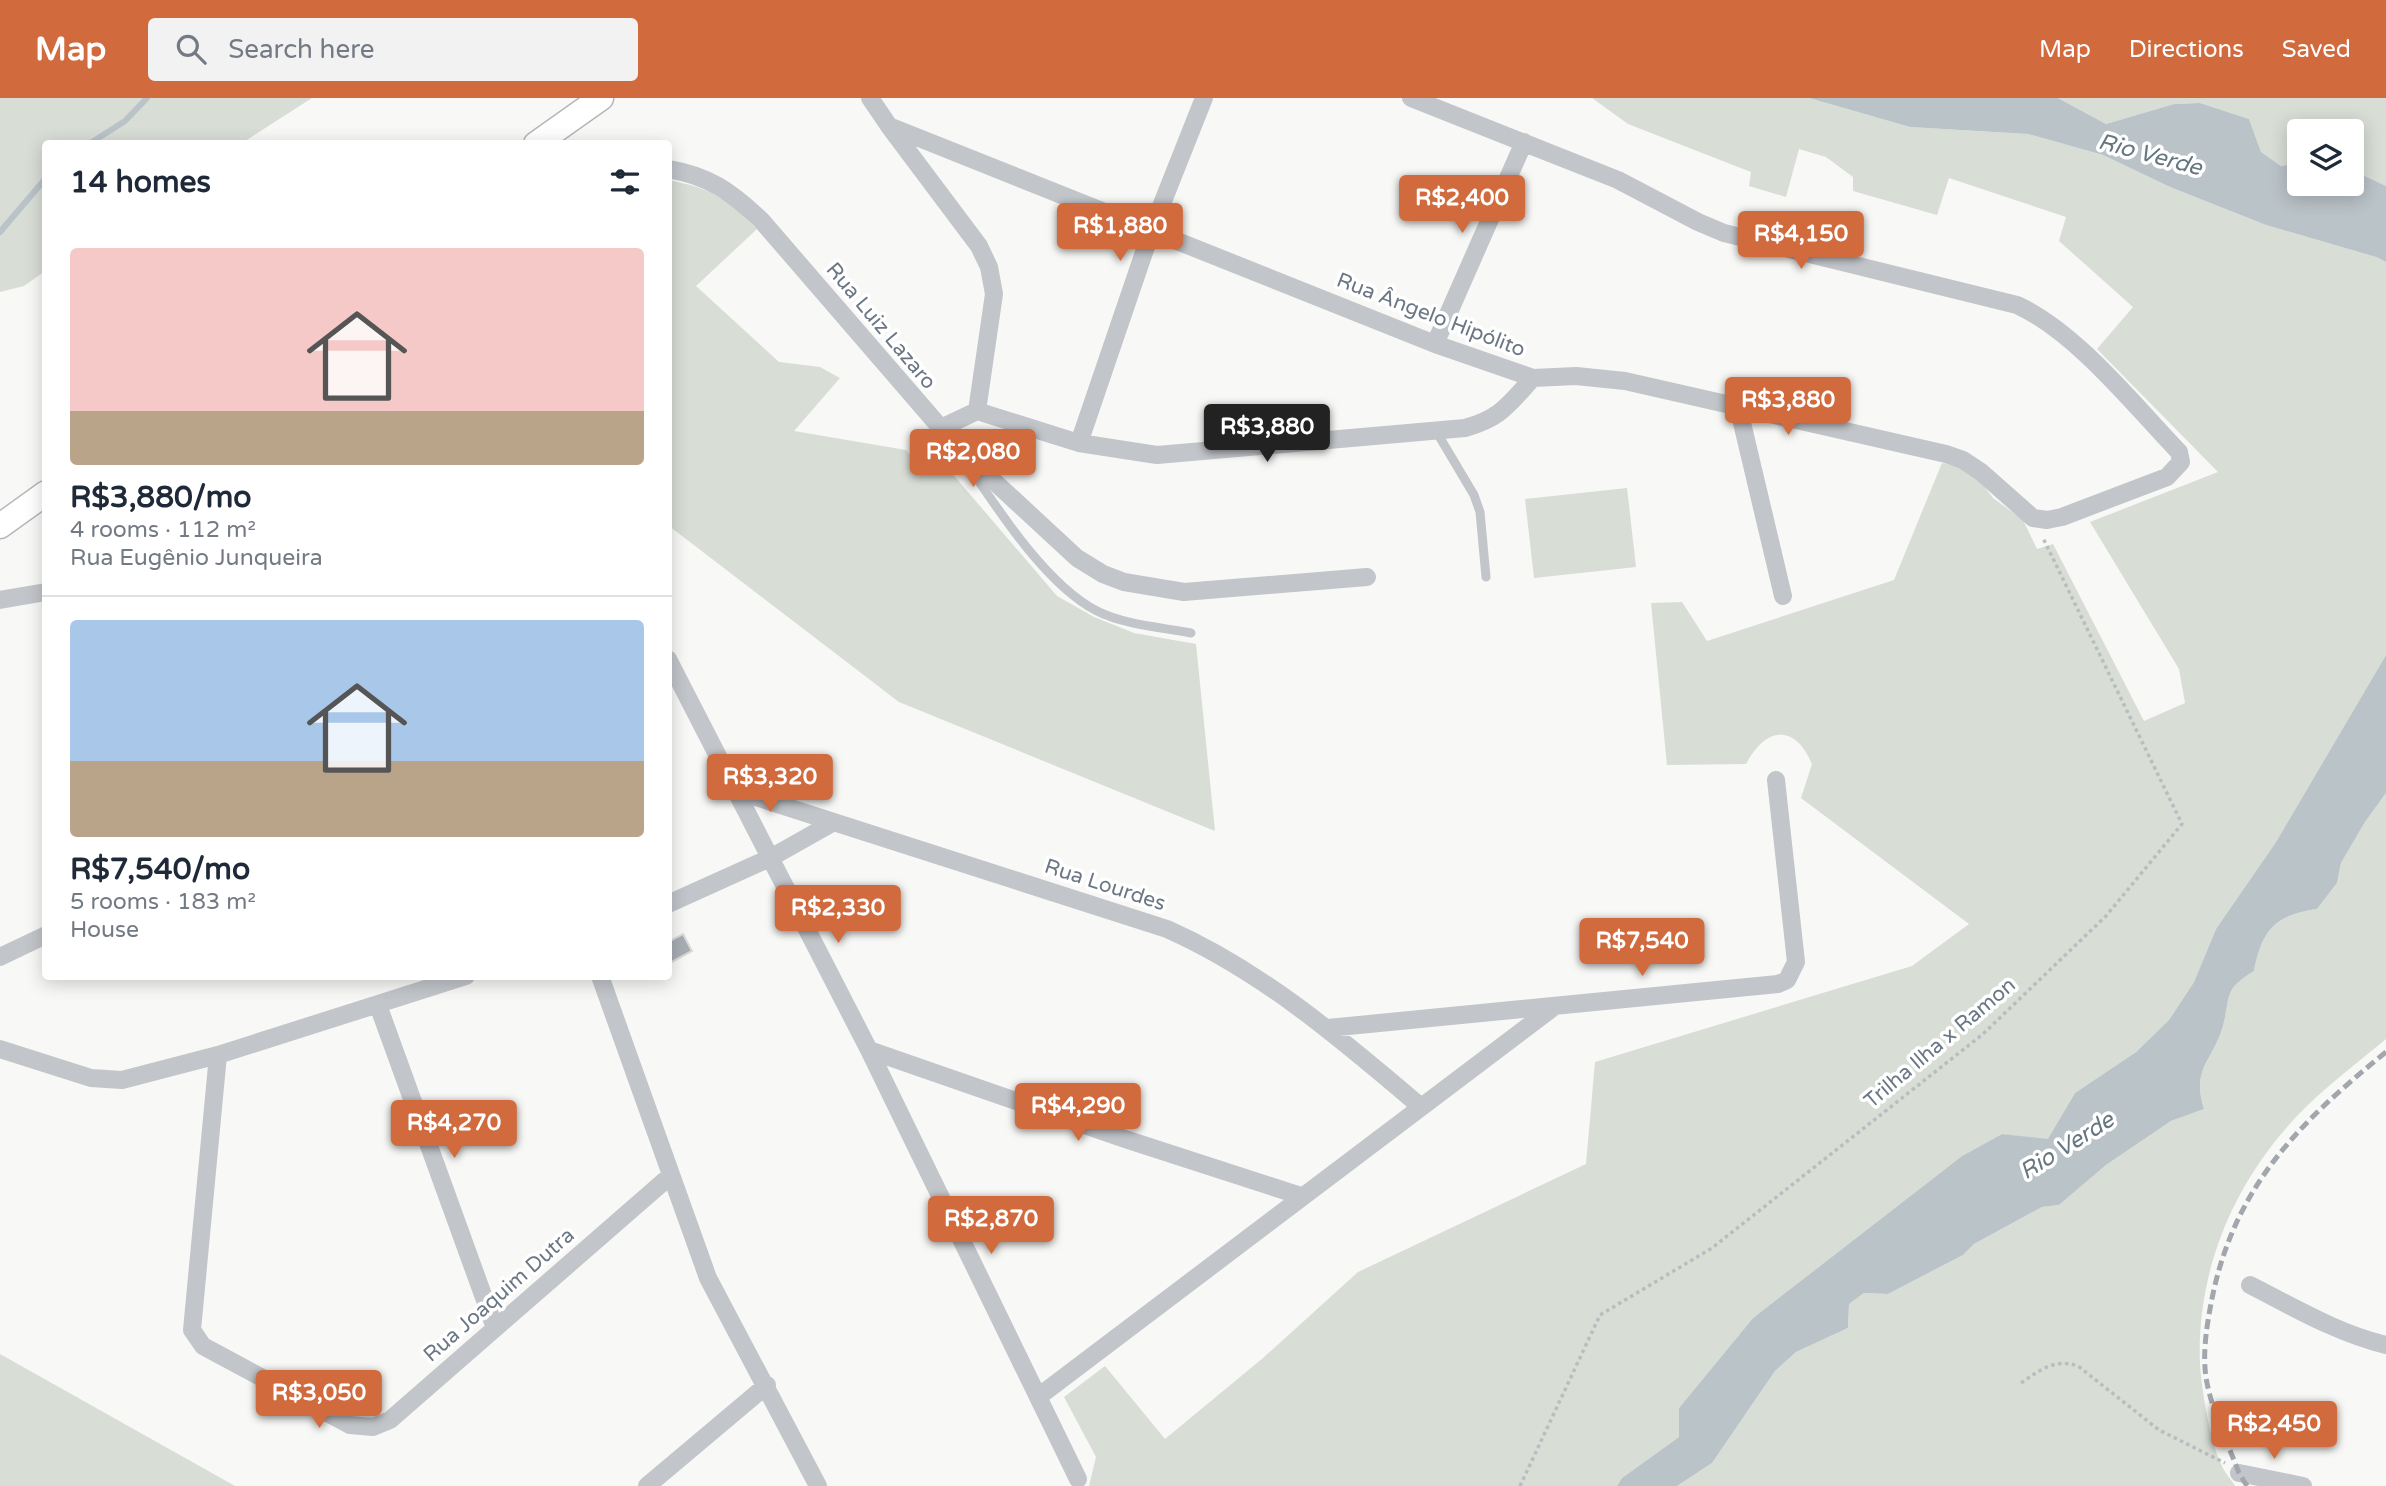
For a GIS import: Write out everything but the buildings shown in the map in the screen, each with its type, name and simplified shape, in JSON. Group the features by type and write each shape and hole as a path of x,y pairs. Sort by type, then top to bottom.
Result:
{"main road":[{"path":"542,140 601,98"},
{"path":"0,526 42,496"}],"street":[{"path":"870,98 979,246 989,267 994,294 977,411"},
{"path":"1079,443 1152,229 1204,98"},
{"path":"1411,98 1618,180 1724,233 2017,305 2037,314 2065,334 2179,452 2181,462 2167,477 2062,517 2047,520 2033,518"},
{"name":"Rua Ângelo Hipólito","path":"889,126 1435,344 1533,378 1576,376 1625,381 1738,405 1963,460 2033,518"},
{"path":"1435,344 1524,142"},
{"name":"Rua Luiz Lazaro","path":"672,170 693,173 729,191 761,220 958,449 1077,558 1103,574 1124,582 1184,592 1367,577"},
{"path":"939,429 977,411 1079,443 1157,456 1465,428 1488,422 1500,414 1533,378"},
{"path":"1738,405 1783,596"},
{"path":"0,600 42,593"},
{"path":"672,667 869,1050 1078,1479"},
{"path":"1328,1028 1778,984 1787,980 1796,962 1776,780"},
{"name":"Rua Lourdes","path":"734,790 1167,929 1210,948 1249,971 1328,1028 1420,1106"},
{"path":"672,902 772,857 834,822"},
{"path":"0,957 42,937"},
{"path":"0,1049 91,1078 122,1080 218,1055 454,980"},
{"path":"601,980 708,1278 767,1385 818,1486"},
{"path":"378,1005 495,1328"},
{"path":"1038,1397 1555,1006"},
{"path":"869,1050 1125,1139 1301,1196"},
{"name":"Rua Joaquim Dutra","path":"218,1055 191,1319 195,1337 203,1346 350,1425 373,1427 390,1420 670,1176"},
{"path":"2250,1285 2342,1332 2386,1345"},
{"path":"647,1486 767,1385"},
{"path":"2239,1473 2303,1486"}],"lane":[{"path":"1435,429 1474,495 1480,512 1486,577"},
{"path":"958,449 1003,517 1077,599 1099,612 1127,621 1191,633"}],"path":[{"name":"Trilha Ilha x Ramon","path":"1520,1486 1600,1315 1712,1248 1983,1034 2106,916 2182,824 2033,518"},
{"path":"2021,1383 2054,1363 2066,1362 2078,1366 2159,1430 2221,1460 2239,1473"}],"shaded area":[{"path":"0,98 312,98 247,140 42,140 42,273 24,286 0,292"},
{"path":"1592,98 1809,98 1910,127 2028,134 2103,155 2170,187 2266,225 2386,262 2386,655 2276,842 2216,929 2194,982 2169,1020 2136,1052 2075,1093 2048,1140 2002,1134 1962,1156 1753,1318 1679,1408 1679,1437 1622,1478 1617,1486 1089,1486 1096,1457 1064,1397 1105,1366 1165,1439 1263,1358 1358,1272 1586,1164 1595,1062 1912,966 1969,924 1801,798 1812,764 1797,741 1789,736 1771,737 1762,743 1746,764 1667,765 1651,603 1682,602 1707,641 1894,580 1942,463 1959,467 1977,477 1993,498 2023,520 2037,549 2053,544 2144,721 2185,703 2179,669 2090,522 2218,472 2097,349 2133,307 2059,241 2066,217 1949,178 1937,215 1853,191 1853,177 1826,157 1799,149 1786,197 1749,186 1751,172 1628,124"},
{"path":"2058,98 2386,98 2386,186 2364,176 2364,119 2287,119 2287,165 2281,166 2261,152 2249,119 2200,103 2174,104 2106,124"},
{"path":"672,181 697,187 717,196 757,229 696,286 779,362 820,367 840,378 794,431 906,450 917,462 938,457 1057,596 1094,617 1134,633 1196,644 1215,831 899,702 672,528"},
{"path":"1627,488 1636,567 1534,578 1525,499"},
{"path":"2386,793 2386,1039 2308,1105 2275,1141 2237,1199 2212,1263 2204,1296 2200,1365 2205,1402 2217,1454 2235,1486 1677,1486 1712,1463 1775,1371 1796,1352 1848,1328 1849,1304 1864,1293 1888,1294 1963,1255 1974,1244 2042,1207 2059,1205 2106,1165 2171,1121 2204,1109 2200,1084 2202,1074 2219,1038 2230,994 2237,983 2254,971 2261,945 2273,927 2291,915 2317,909 2337,883 2341,863"},
{"path":"0,1354 235,1486 0,1486"}],"water":[{"name":"Rio Verde","path":"1809,98 2058,98 2106,124 2174,104 2200,103 2249,119 2261,152 2281,166 2287,165 2287,196 2364,196 2364,176 2386,186 2386,262 2266,225 2170,187 2103,155 2028,134 1910,127"},
{"name":"Rio Verde","path":"2386,655 2386,793 2341,863 2337,883 2317,909 2291,915 2273,927 2261,945 2254,971 2237,983 2230,994 2219,1038 2202,1074 2200,1084 2204,1109 2171,1121 2106,1165 2059,1205 2042,1207 1974,1244 1963,1255 1888,1294 1864,1293 1849,1304 1848,1328 1796,1352 1775,1371 1712,1463 1677,1486 1617,1486 1622,1478 1679,1437 1679,1408 1753,1318 1962,1156 2002,1134 2048,1139 2075,1093 2136,1052 2169,1020 2194,982 2216,929 2276,842"}],"waterway":[{"path":"95,140 125,121 147,98"},
{"path":"0,232 42,183"}],"railway":[{"path":"2247,1486 2239,1473 2217,1417 2206,1374 2207,1326 2220,1267 2234,1229 2251,1195 2272,1163 2323,1106 2386,1052"}]}
